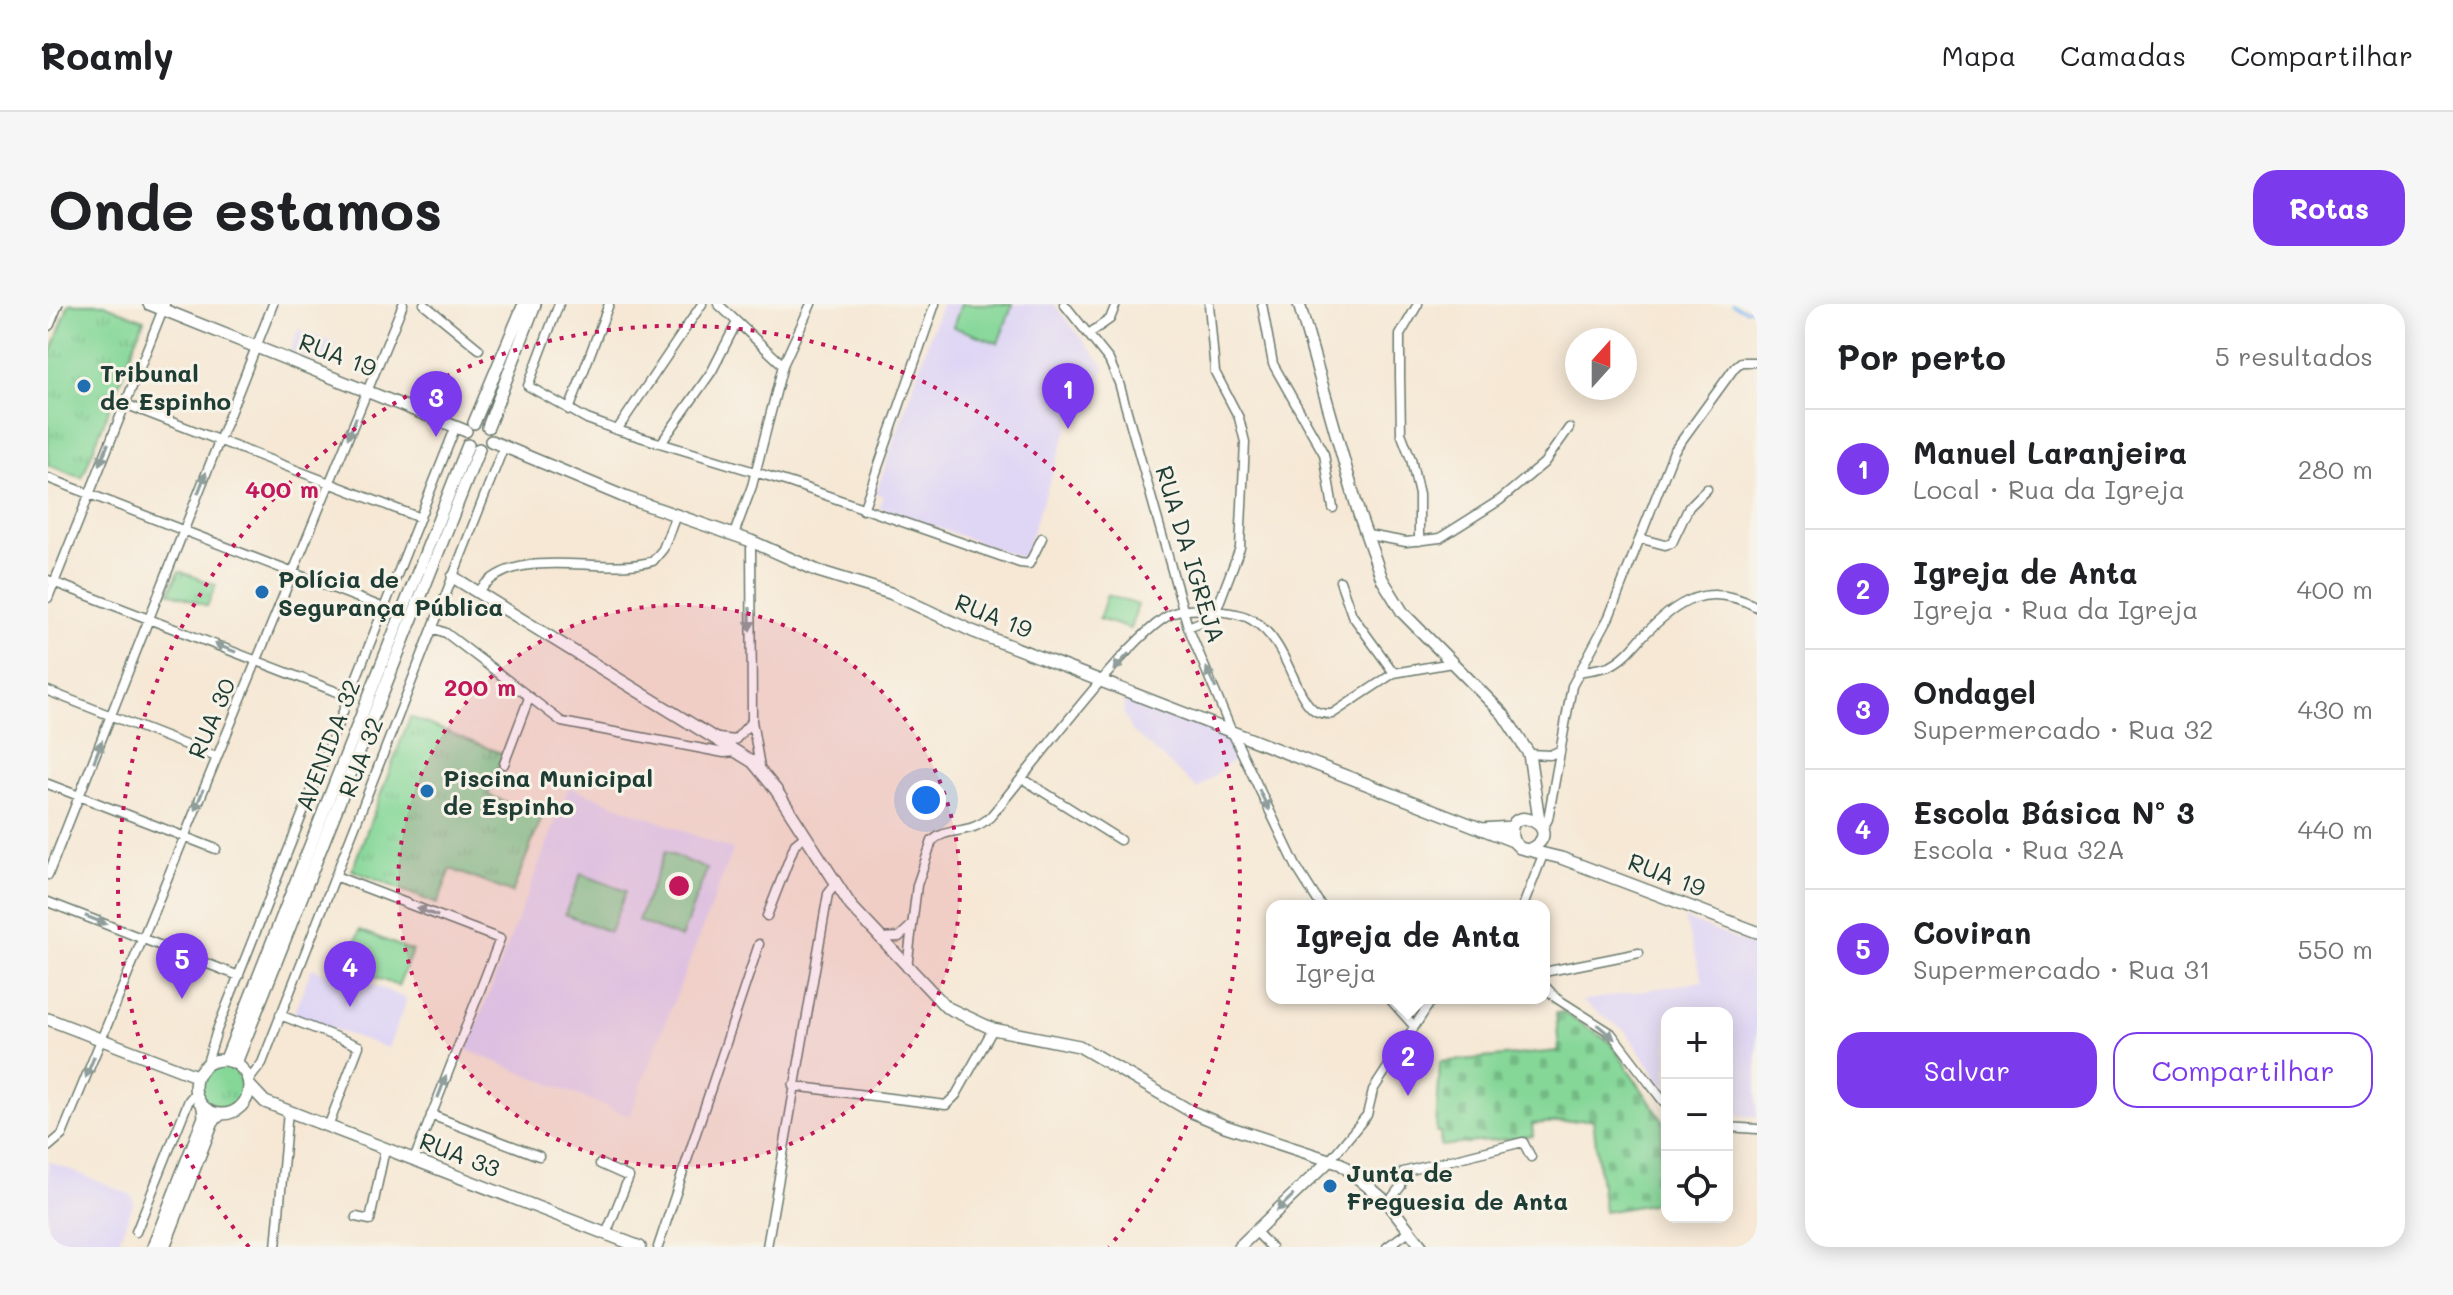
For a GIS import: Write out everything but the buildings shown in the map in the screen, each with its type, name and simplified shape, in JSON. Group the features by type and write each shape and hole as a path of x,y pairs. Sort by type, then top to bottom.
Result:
{"main road":[{"path":"48,324 56,304"},
{"name":"RUA 19","path":"149,304 164,307 465,427 488,427"},
{"path":"524,304 465,427 474,447 491,441 488,427 535,304"},
{"path":"1299,304 1382,579 1403,613 1503,714 1529,754 1541,830 1538,844 1530,849 1520,848 1513,841 1512,827 1536,802"},
{"name":"RUA 19","path":"491,441 676,515 734,534 818,571 890,593 972,631 1513,841"},
{"name":"AVENIDA 32","path":"231,1061 474,447"},
{"path":"453,577 739,752 761,770 835,885 878,938 946,1007 993,1029 1079,1046 1192,1112 1341,1164 1388,1203 1422,1247"},
{"path":"1523,818 1533,819 1541,830"},
{"name":"RUA 19","path":"1481,829 1512,827"},
{"name":"RUA 19","path":"1541,830 1561,858"},
{"name":"RUA 19","path":"1530,849 1757,932"},
{"path":"48,1019 196,1076"},
{"path":"153,1247 204,1117 203,1107 195,1093 196,1076 207,1063 231,1061 249,1083 241,1107"},
{"name":"RUA 33","path":"249,1083 265,1102 640,1247"},
{"path":"164,1247 213,1121 221,1114 265,1102"},
{"path":"203,1107 221,1114"},
{"path":"1239,1247 1330,1160"}],"street":[{"path":"48,875 273,304"},
{"name":"RUA 30","path":"50,1146 62,1135 102,1040 403,304"},
{"path":"424,304 479,349"},
{"path":"559,304 528,386 569,410 617,430 754,471 1020,563 1029,564 1035,558 1042,538"},
{"path":"569,410 609,304"},
{"path":"617,430 702,304"},
{"path":"718,304 783,365"},
{"path":"734,534 752,486 783,365 811,304"},
{"path":"863,510 935,304"},
{"name":"RUA DA IGREJA","path":"1064,304 1109,360 1127,407 1188,627 1231,730 1297,868 1317,900"},
{"path":"1090,333 1110,319 1116,304"},
{"path":"1188,627 1210,618 1216,611 1240,548 1245,442 1239,418 1215,372 1209,304"},
{"path":"1262,304 1273,364 1324,454 1333,508"},
{"path":"1418,304 1400,335 1400,376 1401,433 1419,495 1419,541"},
{"path":"48,598 51,581 164,307"},
{"path":"662,442 712,371 737,322"},
{"path":"1541,830 1548,819 1572,686 1609,617 1674,451 1735,367 1741,362 1757,362"},
{"path":"125,404 420,518"},
{"name":"RUA 32","path":"207,1063 420,518 465,427"},
{"path":"1368,535 1406,542 1440,538 1500,500 1544,463 1569,428"},
{"name":"RUA 32","path":"249,1083 258,1072 504,446"},
{"path":"48,478 384,608"},
{"path":"1642,539 1665,545 1672,543 1689,507 1707,489"},
{"path":"479,591 489,579 506,571 533,565 648,563 657,558 663,549 676,515"},
{"path":"751,541 752,721 761,770"},
{"path":"51,581 350,697"},
{"path":"1340,581 1352,615 1394,673"},
{"path":"1579,672 1609,666 1624,657 1671,611 1694,596 1725,595 1757,607"},
{"path":"907,968 917,885 932,841 939,835 971,831 981,825 1023,779 1102,681 1156,623 1182,610 1240,614 1261,627 1285,656 1309,702 1324,714 1332,714 1394,673 1452,663"},
{"path":"433,628 446,633 566,724 724,753 739,752"},
{"path":"48,691 216,757"},
{"path":"504,764 529,698"},
{"path":"714,737 735,740 752,721"},
{"path":"1529,754 1550,755 1559,751"},
{"path":"1023,779 1120,840"},
{"path":"48,784 216,849"},
{"path":"767,916 795,844 805,836"},
{"path":"1525,900 1543,855"},
{"path":"335,876 500,939 414,1160"},
{"path":"767,1247 828,894 835,885"},
{"path":"48,902 239,976"},
{"path":"891,951 899,937 913,925"},
{"path":"878,938 899,937"},
{"path":"658,1247 759,944"},
{"path":"1550,971 1639,953"},
{"path":"1550,992 1611,1033 1661,1098"},
{"path":"1394,1004 1414,1026"},
{"path":"1330,1160 1367,1115 1373,1090 1429,1004"},
{"path":"280,1015 359,1046 328,1127"},
{"path":"793,1086 946,1105 956,1095 993,1029"},
{"path":"136,1232 189,1100 195,1093"},
{"path":"276,1247 288,1111"},
{"path":"431,1115 539,1156"},
{"path":"1733,1127 1757,1129"},
{"path":"1388,1203 1401,1186 1403,1172 1523,1142 1531,1157"},
{"path":"356,1217 370,1220 385,1149"},
{"path":"600,1164 629,1177 606,1234"},
{"path":"1255,1231 1271,1247"},
{"path":"1387,1247 1409,1231"}],"shaded area":[{"path":"941,304 1054,304 1104,366 1103,375 1078,399 1023,558 879,507 883,496 876,493"},
{"path":"298,329 336,344 328,365 290,351"},
{"path":"1124,695 1227,736 1237,757 1198,789 1132,731 1123,712"},
{"path":"569,787 733,850 629,1116 467,1050"},
{"path":"1684,918 1757,948 1757,1117 1733,1115 1733,1007 1661,1007 1661,1083 1626,1031 1581,1001 1703,981"},
{"path":"312,968 366,989 369,983 407,999 388,1048 293,1015"},
{"path":"48,1161 132,1195 134,1202 116,1247 48,1247"}],"green space":[{"path":"69,304 104,304 144,320 82,478 48,465 48,362"},
{"path":"961,304 1013,304 998,343 953,327"},
{"path":"179,571 216,585 207,606 170,592"},
{"path":"1107,595 1138,605 1130,629 1099,619"},
{"path":"410,717 503,754 488,795 542,817 512,893 451,869 437,904 352,870"},
{"path":"665,852 707,869 681,938 638,921"},
{"path":"581,874 626,891 610,932 565,914"},
{"path":"360,930 412,951 398,986 346,966"},
{"path":"1562,1012 1610,1042 1661,1118 1656,1203 1604,1212 1593,1119 1532,1124 1533,1136 1441,1146 1440,1132 1436,1132 1440,1062 1559,1051 1556,1013"},
{"path":"221,1066 236,1072 242,1087 236,1102 221,1108 206,1102 200,1087 206,1072"}],"waterway":[{"path":"1732,304 1746,310 1757,307"}],"place":[{"name":"Tribunal de Espinho","path":"84,386"},
{"name":"Manuel Laranjeira","path":"1068,429"},
{"name":"Ondagel","path":"436,437"},
{"name":"Polícia de Segurança Pública","path":"262,592"},
{"name":"Piscina Municipal de Espinho","path":"427,791"},
{"name":"Coviran","path":"182,999"},
{"name":"Escola Básica Nº 3","path":"350,1007"},
{"name":"Igreja de Anta","path":"1408,1096"},
{"name":"Junta de Freguesia de Anta","path":"1330,1186"}]}
